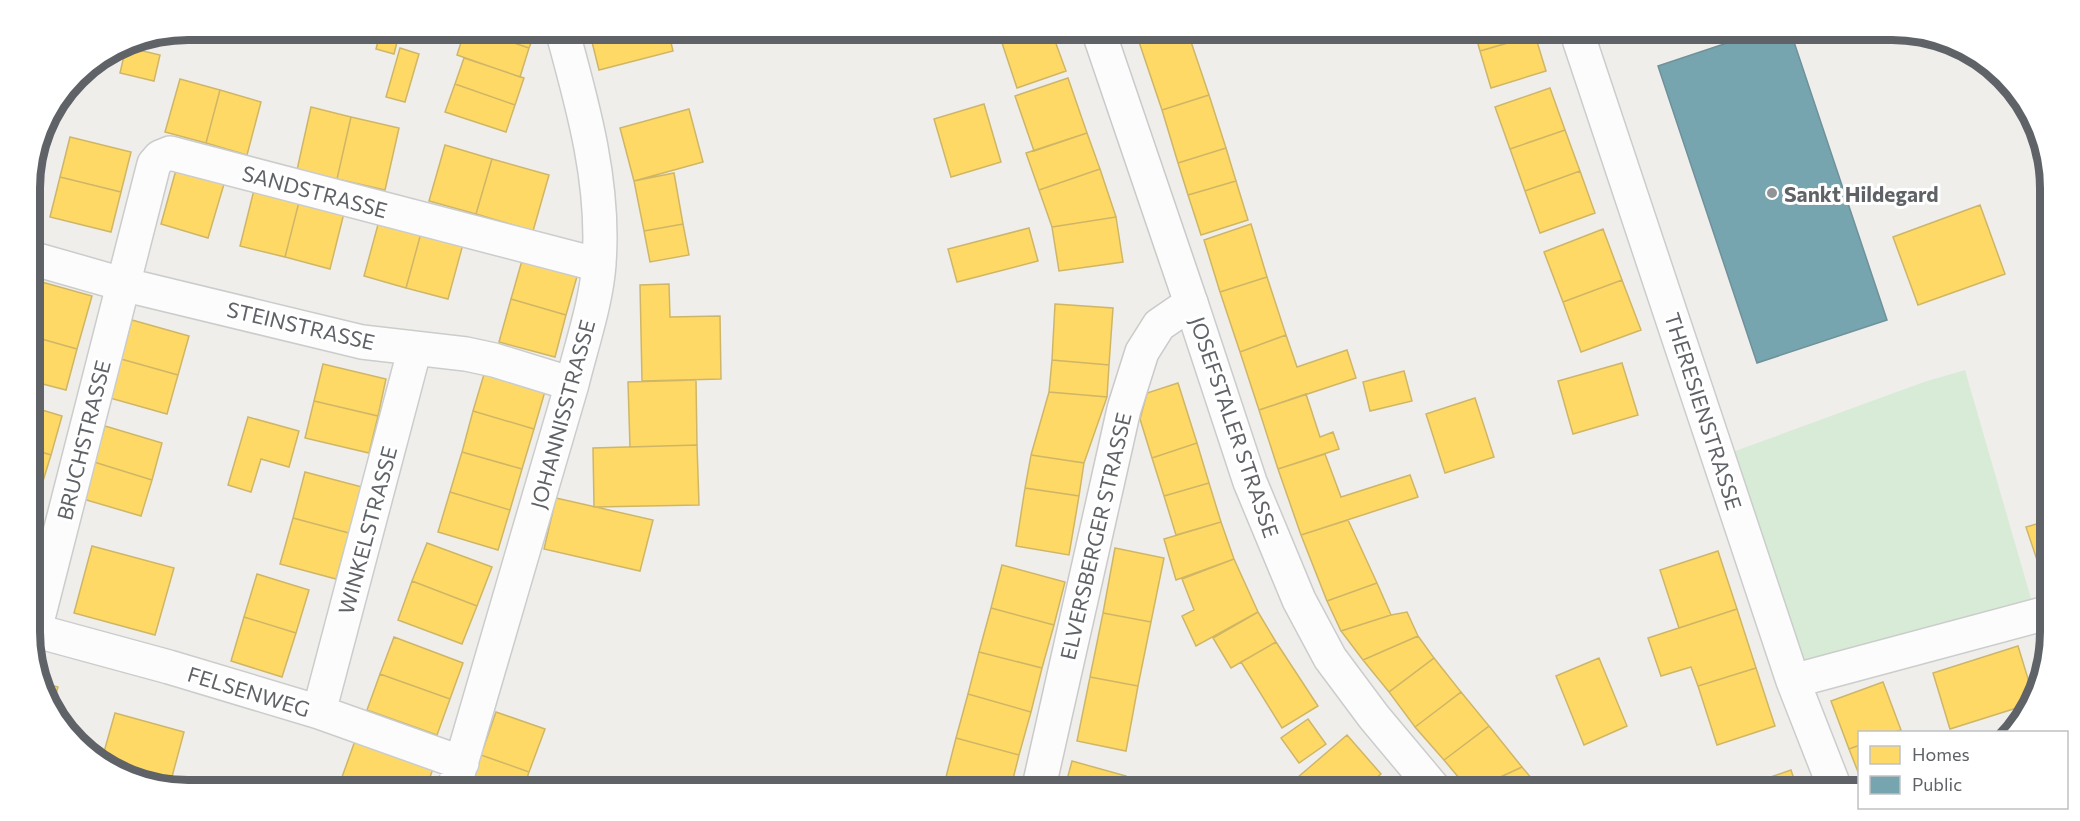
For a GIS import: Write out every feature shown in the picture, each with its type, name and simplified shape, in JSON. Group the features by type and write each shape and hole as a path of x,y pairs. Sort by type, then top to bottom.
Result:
{"street":[{"name":"JOHANNISSTRASSE","path":"458,777 572,384 600,264 595,173 586,117 565,40"},
{"name":"JOSEFSTALER STRASSE","path":"1101,40 1250,482 1299,600 1330,658 1374,717 1427,780"},
{"name":"THERESIENSTRASSE","path":"1579,40 1793,681 1832,780"},
{"name":"SANDSTRASSE","path":"122,284 154,164 160,157 170,153 600,264"},
{"name":"STEINSTRASSE","path":"41,261 122,284 362,342 494,360 572,384"},
{"name":"BRUCHSTRASSE","path":"40,606 122,284"},
{"name":"ELVERSBERGER STRASSE","path":"1040,780 1124,409 1142,352 1159,325 1191,303"},
{"name":"WINKELSTRASSE","path":"319,712 415,348"},
{"path":"1793,681 2040,615"},
{"name":"FELSENWEG","path":"40,632 319,712 458,777"}],"green space":[{"path":"1965,370 2034,609 1799,675 1727,454 1924,382"}],"building: Homes":[{"path":"378,40 398,40 394,54 376,49"},
{"path":"462,40 505,40 529,48 520,77 457,55"},
{"path":"505,40 532,40 529,48"},
{"path":"592,40 670,40 673,51 599,70"},
{"path":"1011,40 1055,40 1066,71 1017,88 1002,43"},
{"path":"1138,40 1190,40 1209,95 1162,110"},
{"path":"1477,40 1518,40 1480,51"},
{"path":"1518,40 1537,40 1546,71 1491,88 1480,51"},
{"path":"400,48 419,54 405,102 386,97"},
{"path":"138,50 160,55 154,81 120,73 124,56"},
{"path":"464,58 524,78 515,105 455,84"},
{"path":"1068,78 1087,133 1034,151 1015,96"},
{"path":"180,79 220,90 206,143 165,132"},
{"path":"455,84 515,105 506,132 445,112"},
{"path":"1550,88 1565,130 1510,149 1495,107"},
{"path":"220,90 261,102 247,155 206,143"},
{"path":"1209,95 1226,148 1178,163 1162,110"},
{"path":"984,104 1001,162 951,177 934,119"},
{"path":"311,107 351,117 337,179 297,170"},
{"path":"689,109 703,162 634,181 620,128"},
{"path":"351,117 399,128 385,190 337,179"},
{"path":"1565,130 1580,171 1525,191 1510,149"},
{"path":"1087,133 1100,169 1039,190 1026,153"},
{"path":"70,137 131,152 121,192 60,177"},
{"path":"445,145 492,159 476,214 429,201"},
{"path":"1226,148 1236,181 1188,195 1178,163"},
{"path":"492,159 549,175 533,231 476,214"},
{"path":"1100,169 1116,217 1052,227 1039,190"},
{"path":"176,170 224,184 208,238 161,224"},
{"path":"1580,171 1595,213 1540,233 1525,191"},
{"path":"674,173 683,224 644,231 634,181"},
{"path":"60,177 121,192 111,232 50,217"},
{"path":"1236,181 1248,220 1201,235 1188,195"},
{"path":"254,190 299,202 285,257 240,246"},
{"path":"299,202 344,213 330,269 285,257"},
{"path":"1980,205 2005,274 1918,305 1893,237"},
{"path":"1116,217 1123,262 1059,271 1052,227"},
{"path":"379,221 421,233 406,288 364,276"},
{"path":"683,224 689,255 650,262 644,231"},
{"path":"1251,224 1267,277 1220,292 1204,240"},
{"path":"1029,228 1038,261 957,282 948,249"},
{"path":"1603,229 1622,280 1563,302 1544,252"},
{"path":"421,233 463,244 448,299 406,288"},
{"path":"523,257 578,273 566,315 511,299"},
{"path":"1267,277 1286,335 1240,352 1220,292"},
{"path":"1622,280 1641,330 1581,352 1563,302"},
{"path":"41,282 92,296 77,349 41,339"},
{"path":"669,284 670,317 720,316 721,379 642,381 640,285"},
{"path":"511,299 566,315 555,357 499,342"},
{"path":"1055,304 1113,308 1109,365 1052,360"},
{"path":"132,320 189,336 178,375 121,359"},
{"path":"1286,335 1297,367 1347,350 1356,378 1259,410 1240,352"},
{"path":"41,339 77,349 66,390 41,383"},
{"path":"121,359 178,375 167,414 110,398"},
{"path":"1052,360 1109,365 1107,397 1049,392"},
{"path":"1622,363 1638,415 1573,434 1558,381"},
{"path":"323,364 386,379 378,416 314,401"},
{"path":"485,371 546,388 534,429 473,411"},
{"path":"1404,371 1412,401 1370,411 1363,382"},
{"path":"696,380 697,445 630,447 628,382"},
{"path":"1178,383 1197,443 1152,458 1140,419 1147,393"},
{"path":"1049,392 1107,397 1084,463 1031,455"},
{"path":"1306,394 1320,437 1333,432 1339,449 1278,469 1259,410"},
{"path":"1475,398 1494,457 1445,473 1426,414"},
{"path":"314,401 378,416 369,453 305,438"},
{"path":"40,410 62,416 51,455 40,452"},
{"path":"473,411 534,429 522,469 462,452"},
{"path":"248,417 299,431 289,467 261,459 251,492 228,485"},
{"path":"105,426 162,443 152,480 94,462"},
{"path":"1197,443 1209,483 1164,496 1152,458"},
{"path":"697,445 699,505 594,507 593,448"},
{"path":"40,452 51,455 40,490"},
{"path":"462,452 522,469 510,510 450,492"},
{"path":"1325,454 1341,497 1410,475 1418,497 1301,535 1278,469"},
{"path":"1031,455 1084,463 1079,496 1025,488"},
{"path":"94,462 152,480 141,516 83,499"},
{"path":"305,472 362,487 349,533 293,518"},
{"path":"1209,483 1221,522 1176,535 1164,496"},
{"path":"1025,488 1079,496 1069,555 1016,546"},
{"path":"450,492 510,510 498,550 438,532"},
{"path":"556,498 653,520 640,571 544,549"},
{"path":"293,518 349,533 336,579 280,564"},
{"path":"1348,520 1377,583 1327,601 1301,535"},
{"path":"1221,522 1234,559 1176,580 1164,539"},
{"path":"2040,523 2040,569 2026,527"},
{"path":"427,543 492,567 477,606 412,581"},
{"path":"92,546 174,568 155,635 74,613"},
{"path":"1115,548 1164,558 1151,622 1103,613"},
{"path":"1718,551 1737,609 1679,628 1660,570"},
{"path":"1234,559 1258,612 1196,646 1182,616 1194,610 1182,579"},
{"path":"1002,565 1065,582 1054,625 991,608"},
{"path":"257,574 309,590 296,633 244,617"},
{"path":"412,581 477,606 462,644 398,620"},
{"path":"1377,583 1391,615 1341,631 1327,601"},
{"path":"991,608 1054,625 1042,668 979,652"},
{"path":"1737,609 1756,668 1698,686 1691,667 1661,676 1648,638"},
{"path":"1258,612 1276,642 1231,668 1213,638"},
{"path":"1407,612 1418,636 1363,660 1341,631 1391,615"},
{"path":"1103,613 1151,622 1138,686 1090,677"},
{"path":"244,617 296,633 282,677 231,661"},
{"path":"1418,636 1434,658 1389,692 1363,660"},
{"path":"394,637 463,663 450,699 380,674"},
{"path":"1276,642 1318,706 1282,728 1241,662"},
{"path":"2018,646 2030,685 2019,707 1950,729 1933,673"},
{"path":"979,652 1042,668 1031,712 968,694"},
{"path":"1434,658 1461,692 1415,727 1389,692"},
{"path":"1599,658 1627,726 1584,745 1556,676"},
{"path":"1756,668 1775,726 1717,745 1698,686"},
{"path":"380,674 450,699 437,735 367,710"},
{"path":"1090,677 1138,686 1126,751 1077,741"},
{"path":"1883,682 1901,730 1858,731 1858,746 1849,749 1831,701"},
{"path":"50,685 58,687 55,696"},
{"path":"1461,692 1489,726 1444,760 1415,727"},
{"path":"968,694 1031,712 1019,755 956,738"},
{"path":"496,712 545,729 529,772 481,755"},
{"path":"115,713 184,732 171,779 141,773 103,754"},
{"path":"1308,719 1326,744 1299,763 1281,738"},
{"path":"1489,726 1522,767 1494,780 1461,780 1444,760"},
{"path":"1347,735 1381,774 1374,780 1299,780 1297,778"},
{"path":"356,738 434,766 429,780 341,780"},
{"path":"956,738 1019,755 1013,780 945,780"},
{"path":"1858,746 1858,772 1849,749"},
{"path":"481,755 529,772 526,780 472,780"},
{"path":"1072,761 1126,776 1125,780 1067,780"},
{"path":"1522,767 1533,780 1494,780"},
{"path":"1791,770 1794,780 1762,780"}],"building: Public":[{"name":"Sankt Hildegard","path":"1736,40 1793,40 1887,320 1757,363 1658,66"}],"place":[{"name":"Sankt Hildegard","path":"1772,193"}]}
